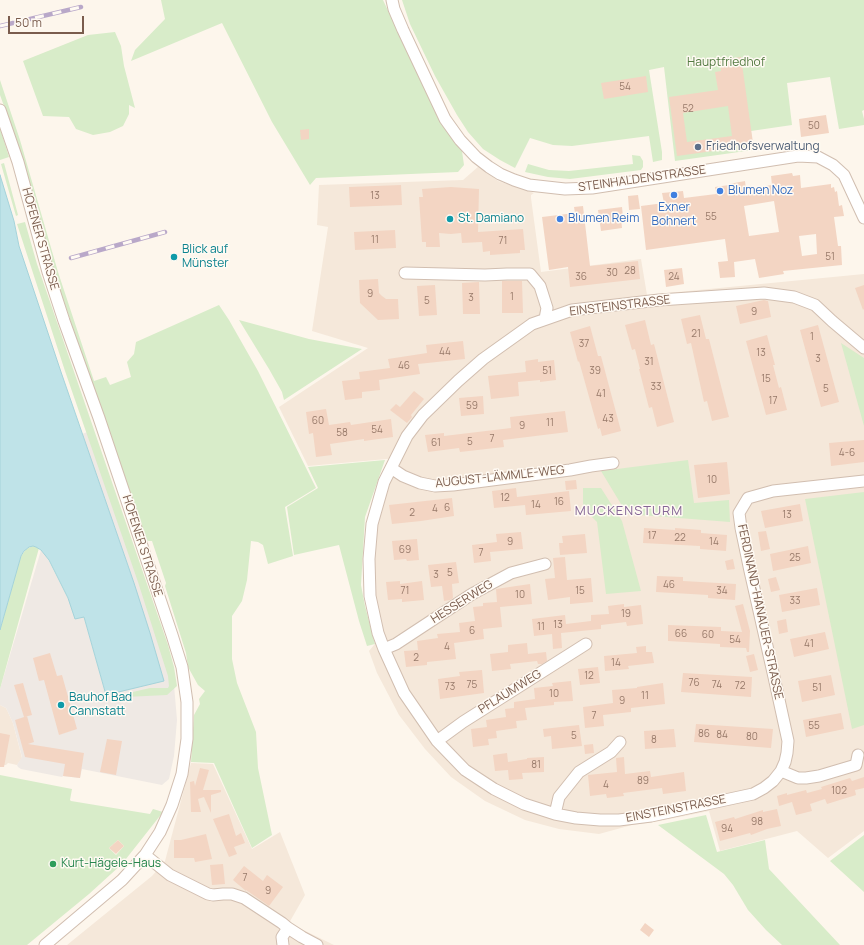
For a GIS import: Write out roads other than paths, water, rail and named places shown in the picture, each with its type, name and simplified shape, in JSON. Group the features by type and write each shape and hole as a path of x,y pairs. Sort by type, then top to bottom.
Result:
{"street":[{"name":"STEINHALDENSTRASSE","path":"392,0 402,30 445,119 460,140 476,157 500,174 529,185 565,190 592,188 798,156 818,157 833,165 844,175 864,218"},
{"name":"HOFENER STRASSE","path":"0,110 18,162 48,272 64,321 140,538 182,667 187,702 187,739 182,774 172,805 160,832 145,855 122,880 45,945"},
{"path":"405,273 485,275 530,274 540,286 547,308 545,319"},
{"name":"EINSTEINSTRASSE","path":"781,771 773,781 753,794 651,816 619,820 576,818 555,814 524,804 494,789 465,770 437,742 404,693 378,633 370,596 369,559 372,524 384,482 407,436 422,415 458,380 483,359 532,324 545,319 572,310 764,292 794,296 815,305 864,348"},
{"name":"AUGUST-LÄMMLE-WEG","path":"391,468 403,476 420,484 435,486 570,470 613,463"},
{"name":"FERDINAND-HANAUER-STRASSE","path":"781,771 788,752 788,741 748,564 739,513 748,498 773,491 864,481"},
{"name":"HESSERWEG","path":"384,649 396,644 472,594 510,573 544,564"},
{"name":"PFLAUMWEG","path":"437,742 463,722 586,644"},
{"path":"555,814 559,797 579,772 611,752 620,742"},
{"path":"781,771 798,778 818,776 856,765 858,756"},
{"path":"145,855 170,875 208,894 232,894 244,898 302,938 317,945"},
{"path":"283,945 282,936 288,928"}],"water":[{"path":"0,175 14,221 19,246 134,583 164,681 106,695 84,617 75,619 68,598 49,560 41,550 33,546 24,551 21,556 0,630"}],"railway":[{"path":"0,26 81,7"},
{"path":"71,258 165,232"}],"place":[{"name":"Friedhofsverwaltung","path":"698,147"},
{"name":"Blumen Noz","path":"720,191"},
{"name":"Exner Bohnert","path":"674,195"},
{"name":"St. Damiano","path":"450,219"},
{"name":"Blumen Reim","path":"560,219"},
{"name":"Blick auf Münster","path":"174,257"},
{"name":"Bauhof Bad Cannstatt","path":"61,705"},
{"name":"Kurt-Hägele-Haus","path":"53,864"}],"district":[{"name":"MUCKENSTURM","path":"629,511"}],"park label":[{"name":"Hauptfriedhof","path":"726,63"}]}
